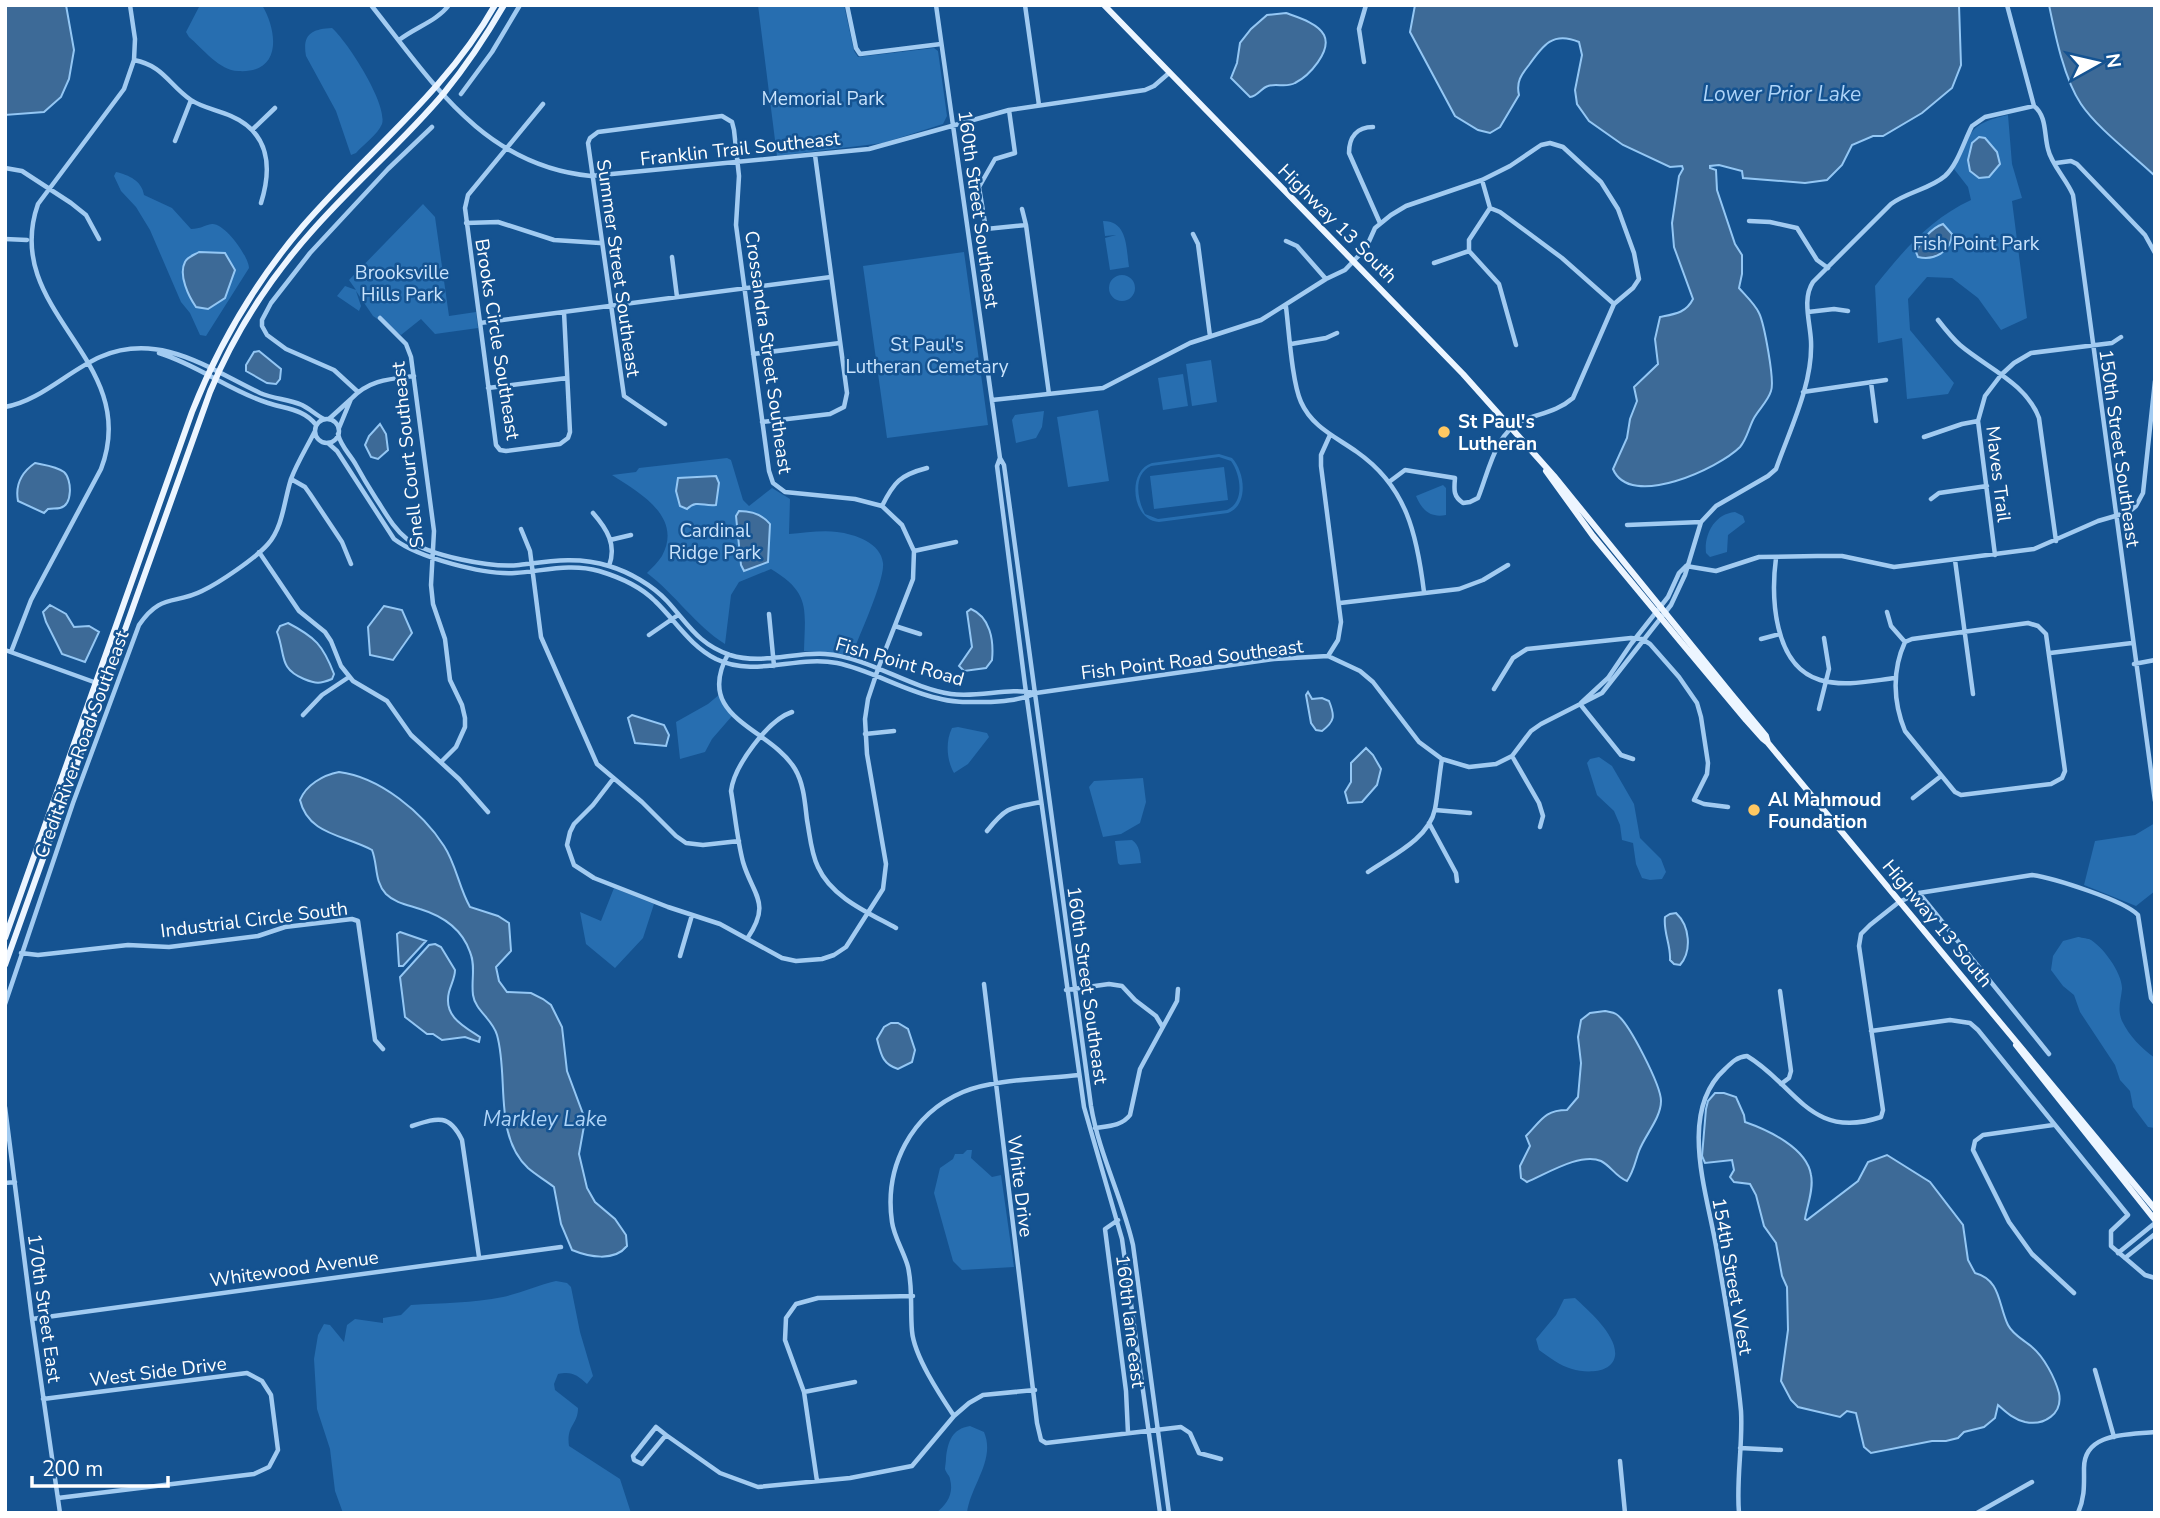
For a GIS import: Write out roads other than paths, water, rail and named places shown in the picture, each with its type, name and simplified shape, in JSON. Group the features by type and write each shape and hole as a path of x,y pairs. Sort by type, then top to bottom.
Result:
{"main road":[{"path":"5,938 95,682 210,370 247,302 290,242 436,87 495,5"},
{"path":"5,965 217,376 250,316 285,264 311,232 443,94 477,50 504,5"},
{"name":"Highway 13 South","path":"1104,5 1398,306 1554,476 1661,612 1766,736 1768,743 2155,1209"},
{"name":"Highway 13 South","path":"2003,1026 2155,1222"}],"street":[{"path":"105,686 8,651 31,600 101,469 107,450 109,421 104,398 35,284 28,263 27,240 30,220 38,204 119,98 128,80 134,60 135,39 130,5"},
{"name":"Franklin Trail Southeast","path":"371,5 461,114 505,149 542,167 591,176 869,149 1009,110 1145,90 1169,73"},
{"path":"399,40 417,27 438,18 449,5"},
{"path":"461,94 492,52 520,5"},
{"path":"847,5 857,52 860,54 941,44"},
{"name":"160th Street Southeast","path":"936,5 1000,457 1004,465 1095,1128 1133,1245 1169,1513"},
{"path":"1025,5 1039,105"},
{"path":"1364,62 1359,29 1366,5"},
{"name":"150th Street Southeast","path":"2007,5 2034,106 2042,116 2048,151 2073,195 2134,664 2155,802"},
{"path":"134,60 147,62 162,71 191,100 232,116 252,130 269,164 268,181 261,203"},
{"path":"175,141 191,100"},
{"name":"Brooks Circle Southeast","path":"543,104 468,195 465,208 496,445 500,450 506,452 560,444 568,438 570,432 564,312"},
{"path":"1540,827 1543,816 1539,803 1511,756 1531,731 1541,724 1602,693 1639,639 1681,586 1701,522 1716,506 1768,477 1776,469 1803,392 1811,344 1806,292 1812,282 1891,204 1900,197 1945,177 1972,126 1978,121 2034,106"},
{"path":"252,130 275,108"},
{"path":"1009,110 1015,153 995,159 981,179 979,187 984,225 986,229 1026,225"},
{"name":"Crossandra Street Southeast","path":"590,138 598,132 722,116 732,122 739,163 736,225 762,422 773,483 785,492 856,499 882,506"},
{"path":"358,392 334,370 286,349 267,335 262,320 271,303 310,253 388,169 432,127"},
{"path":"1373,127 1360,129 1353,135 1349,153 1380,223"},
{"name":"Summer Street Southeast","path":"590,138 588,148 591,176 624,396 665,424"},
{"path":"992,400 1109,386 1170,352 1261,320 1345,270 1366,248 1380,223 1406,206 1482,180 1510,166 1532,149 1550,143 1563,147 1601,182 1618,209 1639,270 1639,279 1633,288 1614,304 1573,398 1562,408 1511,427 1502,437 1478,498 1463,503 1457,498 1454,490 1455,478 1405,470 1389,482"},
{"path":"762,422 830,414 844,407 847,393 815,155"},
{"path":"2056,163 2071,161 2077,164 2145,235 2155,253"},
{"path":"5,168 22,171 71,203 86,215 99,239"},
{"path":"1482,180 1490,208 1469,240 1469,251 1499,284 1516,345"},
{"path":"1490,208 1500,212 1562,258 1614,304"},
{"path":"1022,209 1049,394"},
{"path":"1749,221 1797,228 1817,260 1828,268"},
{"path":"466,223 498,222 554,240 600,243"},
{"path":"1193,234 1198,244 1210,336"},
{"path":"5,239 27,240"},
{"path":"1286,241 1297,246 1326,279"},
{"path":"1434,263 1469,251"},
{"path":"672,257 677,297"},
{"path":"480,323 831,277"},
{"path":"1286,307 1300,401 1317,425 1363,457 1389,482 1415,534 1424,592"},
{"path":"1808,312 1834,309 1848,311"},
{"name":"Snell Court Southeast","path":"380,318 406,344 411,357 434,531 433,604 445,639 450,680 465,718 461,738 441,762"},
{"path":"1938,320 1959,344 2026,394 2039,418 2056,541"},
{"path":"1291,344 1326,338 1337,332"},
{"name":"Maves Trail","path":"1995,555 1978,421 1985,396 2001,375 2031,353 2112,343 2121,337"},
{"path":"753,354 839,343"},
{"path":"5,407 27,400 85,365 115,352 148,350 177,353 258,400 307,415 316,428 317,437 326,442"},
{"path":"217,376 263,395 301,405 335,422 338,431"},
{"path":"316,428 358,392 374,382 414,376"},
{"path":"488,388 568,378"},
{"path":"1803,392 1886,380"},
{"path":"1686,566 1716,571 1759,557 1842,556 1894,567 2034,549 2056,541 2098,521 2129,512 2136,506 2143,494 2155,381"},
{"path":"1871,382 1876,421"},
{"path":"309,445 334,440 351,399"},
{"path":"1924,437 1978,421"},
{"name":"Credit River Road Southeast","path":"5,1004 73,803 139,625 156,606 200,592 268,544 275,532 291,479 316,428"},
{"name":"Fish Point Road","path":"338,431 341,443 393,525 406,539 433,551 487,564 510,565 572,559 609,566 631,575 653,589 666,600 697,638 728,654 755,660 810,654 842,656 950,694 987,695 1026,691 1036,693"},
{"path":"1328,656 1338,640 1341,622 1321,466 1321,455 1330,435"},
{"name":"Fish Point Road","path":"326,442 337,452 394,539 407,549 487,571 505,573 572,567 589,568 611,575 641,590 654,600 700,650 724,662 751,668 807,662 835,663 911,690 952,701 1027,698 1036,693"},
{"name":"160th Street Southeast","path":"1000,457 997,466 1066,990 1089,1129 1118,1220 1160,1513"},
{"path":"613,779 570,832 567,845 574,865 594,878 667,907 720,924 782,958 796,961 822,959 846,947 883,889 886,864 865,734 869,699 878,669 913,579 914,551 902,525 882,506 896,481 909,472 927,468"},
{"path":"291,479 305,487 310,494 342,542 351,564"},
{"path":"1931,499 1939,493 1987,486"},
{"path":"593,513 604,526 610,540 613,553 609,566"},
{"path":"1627,525 1701,522"},
{"path":"521,529 530,551 539,624 547,653 597,764 642,802 676,836 687,842 703,845 739,841"},
{"path":"610,540 631,535"},
{"path":"914,551 956,542"},
{"path":"259,552 299,611 325,632 349,677 387,701 411,734 488,812"},
{"path":"1776,558 1773,601 1780,634 1786,649 1799,667 1807,674 1828,682 1847,684 1895,678"},
{"path":"1955,560 1973,694"},
{"path":"1340,603 1468,587 1507,565"},
{"path":"1887,612 1891,626 1905,642"},
{"path":"769,614 774,666"},
{"path":"649,635 678,615"},
{"path":"2028,623 2038,626 2046,634 2050,653 2065,771 2062,778 2051,784 1969,795 1955,792 1905,731 1900,719 1895,678 1905,642 2028,623"},
{"path":"895,626 920,634"},
{"path":"1761,639 1780,634"},
{"path":"1819,709 1828,682 1829,669 1824,638"},
{"path":"1494,689 1513,658 1527,649 1639,639 1679,677 1697,703 1708,763 1707,774 1694,800 1728,807"},
{"path":"2050,653 2132,643"},
{"path":"728,654 720,674 721,698 737,719 787,758 796,770 812,849 824,877 846,899 896,928"},
{"name":"Fish Point Road Southeast","path":"1036,693 1274,659 1328,656 1360,671 1373,682 1419,742 1442,759 1469,767 1481,767 1496,764 1511,756"},
{"path":"2134,664 2155,660"},
{"path":"303,715 322,695 349,677"},
{"path":"1580,704 1621,755 1633,759"},
{"path":"747,939 755,927 760,905 743,863 731,791 732,780 736,769 761,738 782,715 792,712"},
{"path":"865,734 894,731"},
{"path":"1368,872 1413,841 1429,823 1435,810 1442,759"},
{"path":"2148,763 2155,762"},
{"path":"1913,798 1941,776"},
{"path":"987,831 1002,812 1012,807 1041,802"},
{"path":"1435,810 1471,813"},
{"path":"1429,823 1456,873 1457,881"},
{"path":"1780,991 1791,1071 1789,1078 1781,1084 1811,1112 1827,1119 1848,1122 1881,1117 1883,1110 1859,946 1861,934 1899,902 1919,893 2032,875 2048,878 2127,906 2138,915 2151,998 2155,1003"},
{"path":"1919,893 2049,1054"},
{"path":"680,956 692,915"},
{"name":"Industrial Circle South","path":"21,953 38,955 128,945 169,947 258,936 288,926 358,920 375,1040 383,1049"},
{"name":"White Drive","path":"984,984 1041,1440 1046,1443 1128,1433"},
{"path":"1066,990 1109,984 1122,986 1156,1016 1162,1026"},
{"path":"1095,1128 1118,1124 1130,1115 1140,1069 1177,1001 1178,989"},
{"path":"1871,1031 1950,1020 1970,1023 1979,1030 2127,1215 2111,1231 2111,1246 2145,1275 2155,1278"},
{"name":"154th Street West","path":"1739,1513 1741,1412 1698,1148 1704,1102 1709,1089 1718,1075 1738,1057 1747,1056 1754,1059 1781,1084"},
{"path":"954,1416 931,1382 912,1334 913,1296 908,1265 892,1225 890,1198 892,1175 902,1147 912,1131 939,1106 964,1091 996,1084 1079,1075"},
{"name":"170th Street East","path":"5,1107 60,1513"},
{"path":"412,1126 430,1120 445,1120 455,1125 459,1132 463,1140 479,1257"},
{"path":"2054,1125 1983,1135 1975,1141 1973,1150 2009,1222 2032,1255 2074,1293"},
{"path":"5,1183 15,1182"},
{"name":"160th lane east","path":"1118,1220 1105,1229 1126,1391 1128,1433"},
{"path":"2118,1253 2155,1222"},
{"path":"2125,1258 2155,1234"},
{"name":"Whitewood Avenue","path":"32,1319 561,1247"},
{"path":"817,1481 804,1392 785,1340 786,1318 796,1304 818,1298 913,1296"},
{"path":"2095,1370 2114,1437"},
{"name":"West Side Drive","path":"43,1399 247,1373 262,1381 271,1395 278,1450 269,1467 254,1474 58,1498"},
{"path":"804,1392 855,1382"},
{"path":"666,1435 642,1464 634,1460 633,1456 656,1427 720,1473 758,1487 817,1481 912,1466 954,1416 969,1403 983,1395 1035,1390"},
{"path":"1128,1433 1181,1427 1190,1433 1199,1453 1221,1459"},
{"path":"2078,1513 2085,1492 2084,1461 2087,1452 2099,1440 2155,1432"},
{"path":"1740,1448 1781,1450"},
{"path":"1620,1461 1626,1513"},
{"path":"1977,1513 2032,1482"}],"water":[{"path":"5,5 66,5 74,50 69,79 61,97 44,112 5,115"},
{"name":"Lower Prior Lake","path":"1415,5 1959,5 1961,65 1952,88 1922,113 1883,136 1873,136 1852,145 1842,165 1827,180 1805,183 1743,178 1742,171 1719,165 1710,166 1716,170 1717,190 1735,244 1742,255 1739,288 1759,313 1772,376 1768,398 1754,418 1740,447 1729,456 1695,474 1655,486 1637,486 1622,481 1613,469 1627,438 1637,401 1634,387 1658,364 1655,339 1660,317 1683,310 1693,299 1674,247 1672,223 1682,166 1670,167 1623,145 1589,121 1577,104 1575,90 1582,55 1579,42 1570,39 1555,39 1539,51 1522,75 1518,86 1519,95 1500,127 1490,133 1478,130 1455,116 1410,32"},
{"path":"2049,5 2155,5 2155,176 2106,132 2081,104 2065,69"},
{"path":"1286,13 1307,21 1321,31 1326,41 1322,55 1307,75 1295,83 1268,86 1250,97 1231,78 1240,43 1267,15"},
{"path":"1979,137 1985,138 1997,152 2000,164 1989,177 1979,178 1970,171 1968,160 1972,143"},
{"path":"1943,224 1952,234 1949,245 1936,256 1918,257 1916,252 1924,239"},
{"path":"199,252 225,253 235,270 225,298 208,309 196,307 188,292 183,273 186,260"},
{"path":"259,351 281,369 280,379 276,384 267,383 246,371 246,365 254,352"},
{"path":"380,424 386,434 388,450 378,459 371,457 365,445"},
{"path":"35,463 57,468 67,475 70,491 64,506 48,509 44,513 18,501 20,479"},
{"path":"716,476 719,483 716,505 697,504 687,509 680,506 676,491 678,478"},
{"path":"739,511 756,514 770,524 768,562 744,571 741,565 736,516"},
{"path":"50,605 66,614 74,627 89,626 99,632 85,662 62,654 43,612"},
{"path":"384,606 402,610 412,633 393,660 370,655 368,627"},
{"path":"971,609 987,623 992,660 986,668 964,671 959,666 972,647 967,612"},
{"path":"288,623 312,638 322,649 334,674 332,679 315,683 296,675 286,665 277,632 280,626"},
{"path":"1308,692 1312,699 1322,698 1329,701 1331,706 1332,721 1322,731 1316,730 1311,723 1306,695"},
{"path":"632,715 664,725 669,735 666,746 635,743 628,718"},
{"path":"1366,748 1381,769 1377,785 1362,802 1348,803 1345,792 1351,782 1351,763"},
{"name":"Markley Lake","path":"339,772 370,781 412,809 444,846 470,907 498,916 509,923 511,951 496,967 499,981 507,992 531,993 543,999 551,1005 562,1027 567,1071 583,1114 584,1126 579,1154 587,1188 595,1202 615,1219 626,1235 627,1246 622,1251 601,1257 572,1250 561,1224 554,1187 528,1168 517,1155 506,1122 497,1035 474,1000 472,957 457,930 436,915 402,903 386,894 378,878 372,850 329,833 304,812 300,800 306,790 321,778"},
{"path":"1676,913 1687,931 1688,939 1686,953 1680,965 1670,960 1665,928 1665,917"},
{"path":"400,932 426,941 403,966 399,966 397,934"},
{"path":"429,945 441,947 455,970 449,992 449,1008 461,1024 480,1037 479,1042 465,1037 442,1040 433,1034 427,1034 405,1017 400,977"},
{"path":"1605,1011 1616,1014 1629,1029 1660,1093 1658,1114 1631,1174 1627,1181 1601,1161 1584,1159 1527,1182 1521,1178 1520,1166 1530,1146 1526,1136 1548,1114 1567,1110 1578,1097 1581,1063 1578,1037 1581,1020 1590,1013"},
{"path":"898,1023 908,1029 915,1050 912,1062 898,1069 885,1061 877,1039 884,1027"},
{"path":"1715,1093 1736,1097 1745,1122 1775,1135 1802,1156 1812,1180 1805,1219 1807,1220 1858,1181 1868,1162 1887,1155 1930,1182 1963,1225 1968,1260 1975,1273 1990,1281 1994,1287 2010,1329 2041,1356 2055,1381 2059,1400 2051,1417 2039,1422 2025,1422 2013,1417 1998,1405 1995,1418 1984,1427 1964,1432 1958,1438 1871,1453 1864,1447 1856,1413 1847,1411 1840,1417 1798,1407 1781,1381 1788,1330 1787,1287 1782,1276 1776,1243 1764,1226 1756,1195 1750,1184 1734,1182 1730,1177 1734,1170 1732,1160 1705,1163 1702,1156 1706,1109 1708,1101"}],"place":[{"name":"St Paul's Lutheran","path":"1444,432"},
{"name":"Al Mahmoud Foundation","path":"1754,810"}],"park label":[{"name":"Memorial Park","path":"823,98"},
{"name":"Fish Point Park","path":"1976,243"},
{"name":"Brooksville Hills Park","path":"402,283"},
{"name":"St Paul's Lutheran Cemetary","path":"927,355"},
{"name":"Cardinal Ridge Park","path":"715,541"}]}
